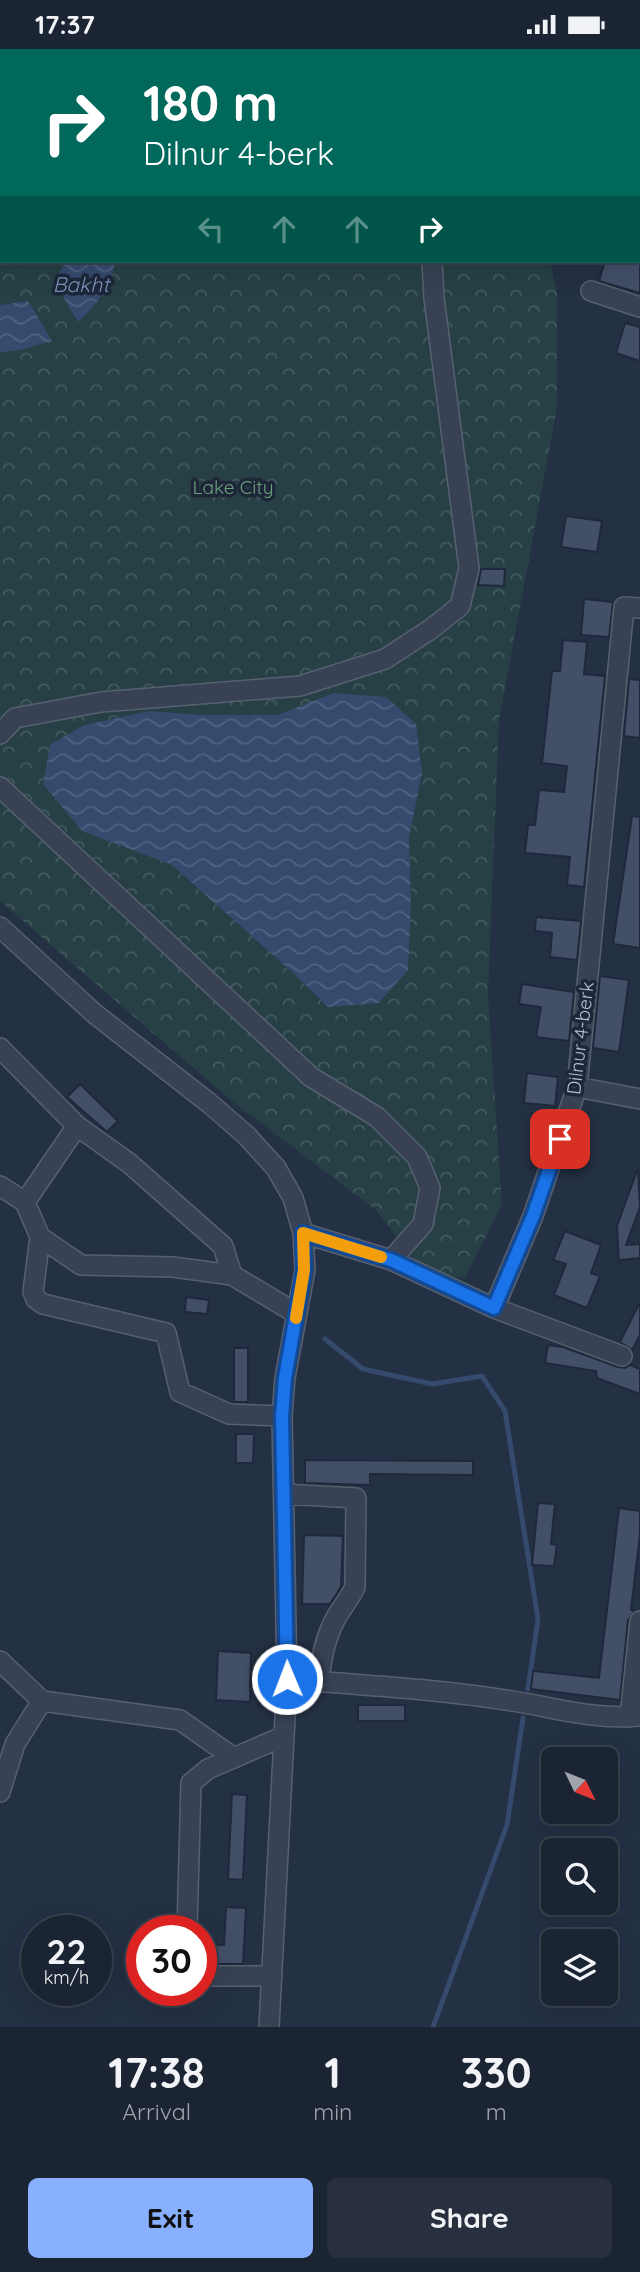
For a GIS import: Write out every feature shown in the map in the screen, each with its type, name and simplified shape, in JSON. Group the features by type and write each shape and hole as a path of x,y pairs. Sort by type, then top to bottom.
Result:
{"street":[{"path":"0,734 15,718 101,702 300,686 385,659 460,606 470,568 434,298 432,263"},
{"path":"592,291 640,307"},
{"name":"Dilnur 4-berk","path":"494,1308 533,1216 577,1087 624,607 640,608"},
{"path":"0,787 310,1077 377,1118 417,1157 430,1188 423,1224 391,1260"},
{"path":"0,927 95,1014 246,1135 276,1168 293,1198 303,1233 304,1270 285,1378 282,1416 287,1679 269,2027"},
{"path":"0,1048 77,1126 129,1163 223,1246 232,1275"},
{"path":"577,1087 640,1099"},
{"path":"25,1202 77,1126"},
{"path":"0,1186 25,1202 40,1237 33,1284 36,1299 43,1304 166,1333 180,1392 229,1414 282,1416"},
{"path":"303,1233 391,1260 494,1308 622,1356"},
{"path":"40,1237 81,1265 173,1267 232,1275 297,1314"},
{"path":"284,1494 356,1498 355,1587 337,1616 323,1648 319,1681"},
{"path":"287,1679 405,1688 513,1701 614,1719 635,1717 640,1621"},
{"path":"0,1661 42,1701 180,1720 234,1758"},
{"path":"0,1791 15,1744 42,1701"},
{"path":"187,1915 191,1783 208,1769 284,1736"},
{"path":"217,1976 272,1976"}],"green space":[{"name":"Lake City","path":"0,263 65,263 54,282 78,322 102,295 111,279 115,263 550,263 557,294 557,408 499,720 488,994 502,1205 465,1278 425,1273 376,1210 234,1103 0,901 0,352 45,343 28,301 0,305","holes":["335,693 422,773 409,838 411,900 328,1007 172,865 84,725 149,711 205,715 277,715"]}],"water":[{"name":"Bakht","path":"65,263 115,263 102,295 78,322 54,282"},
{"name":"Bakht","path":"28,301 52,341 20,350 0,352 0,305"},
{"path":"334,693 386,697 416,724 422,773 409,838 411,900 408,970 379,1003 328,1007 172,865 82,831 43,784 50,745 84,725 149,711 205,715 277,715"}],"building":[{"path":"604,263 640,263 640,293 599,281"},
{"path":"625,323 640,327 640,361 616,353"},
{"path":"566,516 602,521 597,552 561,547"},
{"path":"481,569 505,569 504,586 478,585"},
{"path":"584,599 613,602 609,637 581,635"},
{"path":"563,640 587,642 584,674 605,676 584,887 567,885 570,857 525,853 528,825 535,825 539,790 564,792 567,766 542,763 552,671 560,671"},
{"path":"629,679 640,680 640,738 624,736"},
{"path":"632,816 640,817 640,948 613,944"},
{"path":"536,917 581,921 577,960 550,957 552,933 535,931"},
{"path":"600,976 629,980 619,1052 593,1048"},
{"path":"522,984 574,992 569,1041 536,1037 541,1007 519,1004"},
{"path":"527,1073 558,1077 555,1106 524,1103"},
{"path":"80,1084 118,1121 107,1132 67,1097"},
{"path":"638,1168 640,1207 626,1245 640,1244 640,1258 621,1260 619,1265 617,1226"},
{"path":"565,1231 601,1245 591,1273 600,1276 587,1308 554,1295 566,1264 553,1260"},
{"path":"186,1297 209,1300 207,1314 185,1312"},
{"path":"640,1302 640,1335 632,1350 620,1342"},
{"path":"548,1345 563,1347 618,1367 625,1368 630,1365 640,1369 640,1394 597,1378 596,1371 545,1363"},
{"path":"234,1348 248,1348 248,1402 234,1402"},
{"path":"236,1434 254,1434 253,1463 236,1463"},
{"path":"305,1460 473,1461 473,1475 370,1474 370,1485 305,1483"},
{"path":"538,1503 555,1504 551,1544 557,1545 554,1566 532,1565"},
{"path":"619,1508 640,1511 631,1610 635,1610 628,1620 620,1700 531,1689 533,1671 599,1678"},
{"path":"304,1535 343,1536 341,1587 330,1604 302,1604"},
{"path":"218,1651 251,1653 250,1702 216,1700"},
{"path":"358,1705 405,1705 405,1721 358,1721"},
{"path":"232,1794 247,1795 243,1880 228,1879"},
{"path":"226,1907 246,1908 243,1964 217,1964 217,1945 224,1945"}],"waterway":[{"path":"325,1339 363,1369 432,1384 482,1376 505,1411 538,1619 528,1689"},
{"path":"433,2027 507,1825 523,1718"}],"slow traffic":[{"path":"296,1318 304,1270 303,1233 381,1257"}],"route":[{"path":"287,1679 282,1416 289,1350 304,1270 303,1233 391,1260 494,1308 533,1216 560,1139"}]}
